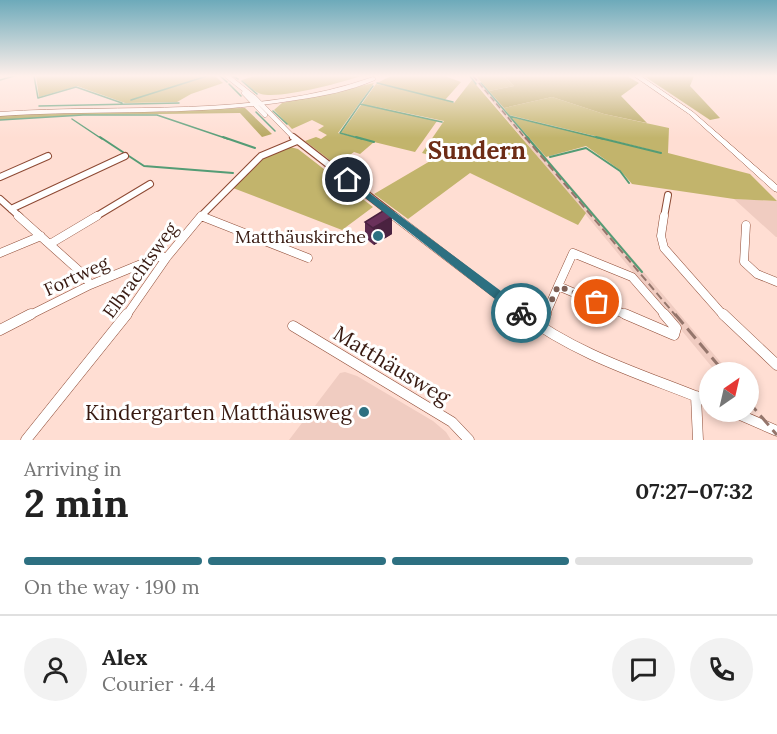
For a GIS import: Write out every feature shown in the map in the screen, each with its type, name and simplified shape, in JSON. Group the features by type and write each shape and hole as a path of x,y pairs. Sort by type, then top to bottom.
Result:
{"main road":[{"path":"0,114 88,108 256,103 305,97"},
{"path":"668,97 692,112 777,189"}],"street":[{"path":"250,97 288,134 540,327 599,357 699,397"},
{"name":"Elbrachtsweg","path":"26,440 108,339 167,257 201,216 261,156 297,141"},
{"path":"0,177 48,156"},
{"path":"11,209 125,156"},
{"path":"50,244 150,184"},
{"path":"668,195 661,236 664,248 717,309 777,365"},
{"path":"0,200 85,276 90,285"},
{"path":"201,216 308,258"},
{"path":"746,225 744,262 757,274 777,282"},
{"path":"0,253 41,236"},
{"path":"540,327 558,286 573,253 632,276 676,328 674,335 558,286"},
{"name":"Fortweg","path":"0,330 90,285 158,256 167,257"},
{"name":"Matthäusweg","path":"293,326 452,422 469,440"},
{"path":"696,396 698,440"},
{"path":"758,422 777,430"}],"shaded area":[{"path":"107,97 187,97 177,102 125,103"},
{"path":"312,97 364,97 338,133 374,142 360,154 354,152 336,165 305,141 316,137 321,139 327,135 318,130 324,126 312,120 292,129 274,110 282,103"},
{"path":"367,97 448,97 445,100 454,103 459,97 486,97 586,213 578,225 470,173 408,219 374,194 437,157 422,153 444,121 368,105 437,121 415,152 341,133"},
{"path":"488,97 494,97 720,362 708,362"},
{"path":"494,97 622,97 647,123 604,114 552,97 504,108"},
{"path":"552,97 604,114 669,128 668,153 750,174 777,201 734,199 632,184 620,170 586,146 546,157 511,117 668,154 509,115 504,108"},
{"path":"675,97 700,97 720,118 710,120"},
{"path":"245,108 272,134 262,137 240,113 83,115 0,120 0,115 50,111"},
{"path":"290,147 298,149 373,207 342,230 233,188 265,157"},
{"path":"734,199 777,201 777,237 776,237"},
{"name":"Kindergarten Matthäusweg","path":"345,372 357,376 433,421 446,432 451,440 289,440 340,373"}],"building":[{"path":"383,211 392,217 373,228 365,222"}],"waterway":[{"path":"38,97 43,97"},
{"path":"103,97 122,103"},
{"path":"131,100 142,97"},
{"path":"360,104 365,97"},
{"path":"431,97 453,102"},
{"path":"493,97 509,116"},
{"path":"39,106 179,103"},
{"path":"360,104 442,122"},
{"path":"360,104 340,133 362,139"},
{"path":"273,111 287,124"},
{"path":"256,112 275,131"},
{"path":"0,120 83,115 157,115 228,139"},
{"path":"509,116 603,139"},
{"path":"509,116 529,139"},
{"path":"72,119 102,139"},
{"path":"100,137 144,166 233,173"},
{"path":"223,137 255,148"},
{"path":"356,137 374,142"},
{"path":"527,137 642,272"},
{"path":"596,137 661,153"},
{"path":"550,157 586,148 620,171 629,183"}],"railway":[{"path":"490,97 526,139"},
{"path":"525,137 676,316"},
{"path":"675,314 716,362"},
{"path":"759,414 777,435"}],"way so far":[{"path":"521,313 540,327 558,286 597,302"}],"place":[{"name":"Matthäuskirche","path":"378,236"},
{"name":"Kindergarten Matthäusweg","path":"364,412"}],"district":[{"name":"Sundern","path":"477,150"}],"route":[{"path":"348,180 521,313"}]}
